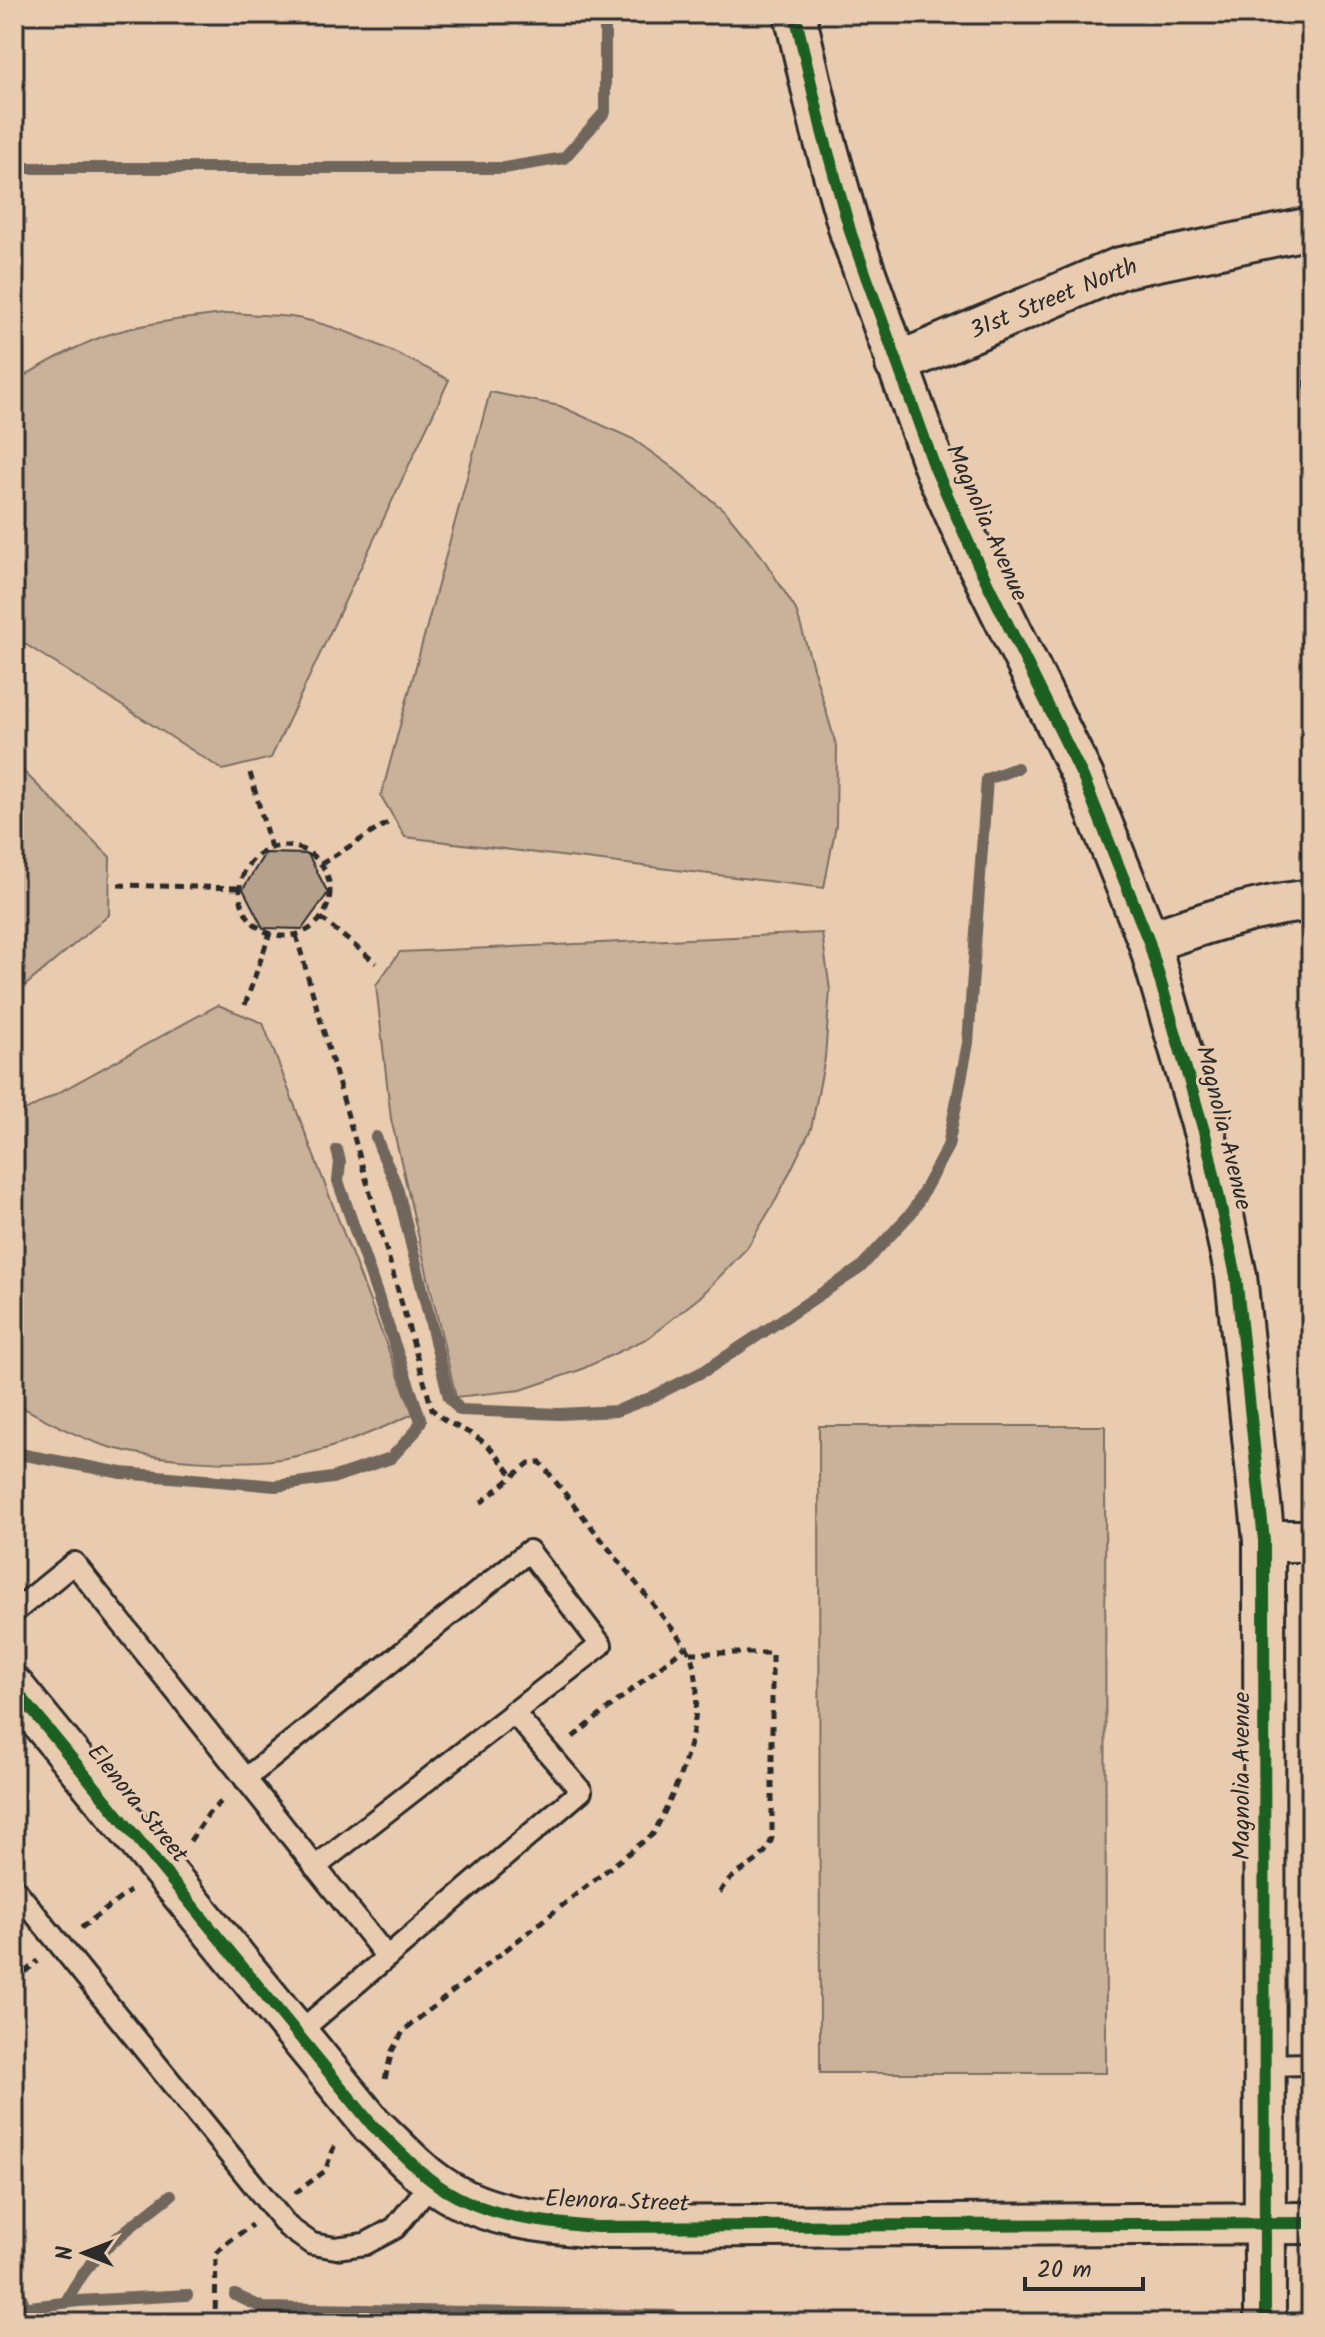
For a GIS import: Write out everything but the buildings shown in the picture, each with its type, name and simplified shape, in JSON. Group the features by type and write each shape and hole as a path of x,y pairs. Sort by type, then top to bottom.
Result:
{"street":[{"name":"Magnolia Avenue","path":"795,14 846,219 935,468 1083,777 1149,942 1206,1138 1236,1276 1264,1541 1265,2323"},
{"name":"31st Street North","path":"896,364 1120,268 1311,228"},
{"path":"1149,942 1222,916 1268,905 1311,900"},
{"path":"1264,1541 1311,1541"},
{"name":"Elenora Street","path":"14,1688 372,2125 432,2182 475,2206 526,2220 596,2227 1311,2223"}],"lane":[{"path":"245,1779 529,1551 601,1645 315,1867"},
{"path":"14,1612 74,1563 387,1957"},
{"path":"297,2034 581,1791 513,1712"},
{"path":"14,1888 288,2227 312,2244 336,2248 365,2244 375,2239 395,2228 432,2182"},
{"path":"1264,2065 1311,2064"}],"path":[{"path":"250,773 271,848"},
{"path":"321,864 389,822"},
{"path":"288,845 310,852 330,881 329,904 321,918 307,931 296,935 270,933 255,925 241,896 248,865 271,848 288,845"},
{"path":"118,885 241,888"},
{"path":"321,918 376,963"},
{"path":"245,1005 270,933"},
{"path":"296,935 432,1409 443,1421 485,1442 513,1476"},
{"path":"550,1755 686,1646"},
{"path":"689,1653 772,1653 772,1838 761,1859 728,1881 719,1894"}],"shaded area":[{"path":"234,313 291,317 331,327 392,351 449,380 271,758 223,770 14,637 14,382 104,336 152,324"},
{"path":"490,392 560,406 633,439 726,512 761,555 796,610 837,748 836,825 824,888 405,837 381,796"},
{"path":"14,762 110,857 109,915 14,995"},
{"path":"822,933 830,990 825,1058 811,1129 777,1198 747,1248 700,1297 648,1338 580,1370 521,1390 456,1397 391,1119 376,985 400,952"},
{"path":"218,1005 263,1023 413,1414 338,1445 272,1460 200,1461 128,1452 85,1438 14,1403 14,1117"},
{"path":"819,1426 1105,1426 1106,2073 820,2073"}],"waterway":[{"path":"14,168 504,168 564,158 605,112 605,14"},
{"path":"376,1137 398,1191 449,1397 460,1410 560,1414 616,1411 706,1370 860,1268 913,1211 948,1146 968,1043 987,779 1017,768"},
{"path":"14,1453 122,1473 276,1486 332,1478 391,1458 421,1421 338,1181 340,1162 337,1150"},
{"path":"66,2302 99,2255 171,2195"},
{"path":"14,2280 26,2309 27,2322"},
{"path":"14,2309 79,2301 187,2295"},
{"path":"235,2295 263,2308 674,2316"}],"cycle path":[{"path":"795,14 822,131 851,234 935,468 978,564 1083,777 1149,942 1206,1138 1236,1276 1264,1541 1265,2323"},
{"path":"14,1688 372,2125 431,2180 469,2202 510,2216 596,2227 1311,2223"}]}
